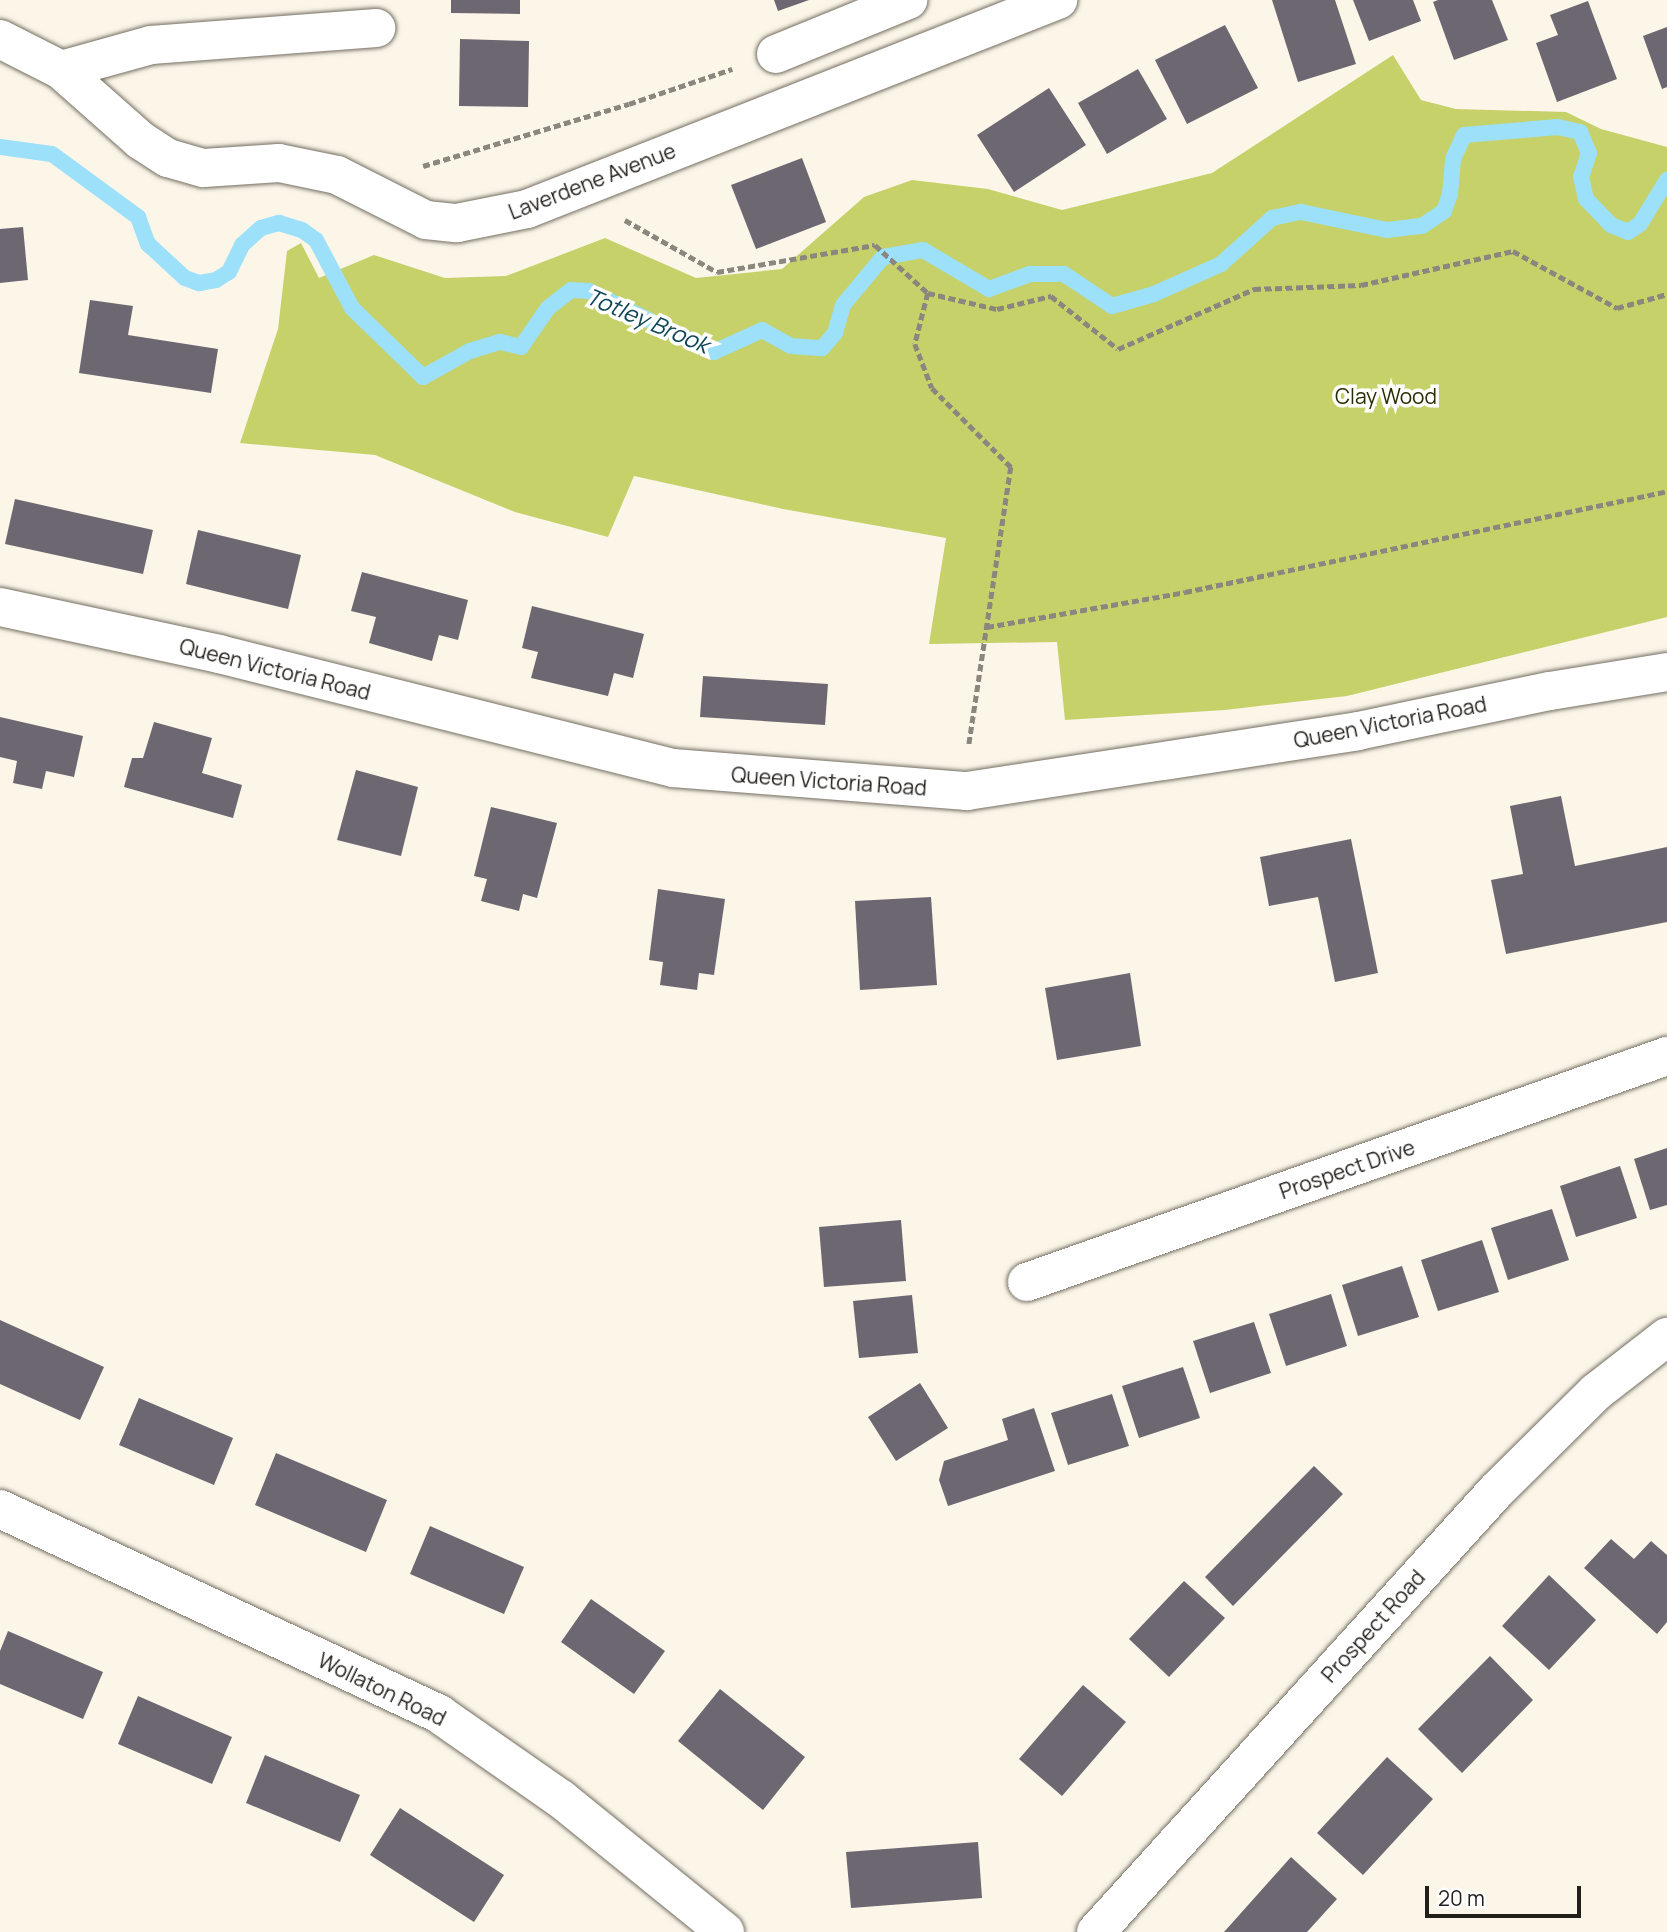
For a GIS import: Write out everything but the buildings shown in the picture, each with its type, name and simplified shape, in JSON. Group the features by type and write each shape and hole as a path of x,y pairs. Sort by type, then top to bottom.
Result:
{"street":[{"path":"776,54 908,0"},
{"name":"Laverdene Avenue","path":"0,39 61,70 140,140 167,158 204,168 279,163 337,175 426,220 457,223 493,218 527,209 1058,0"},
{"path":"61,70 151,45 376,28"},
{"name":"Queen Victoria Road","path":"0,607 219,654 673,768 962,791 1358,731 1550,691 1667,672"},
{"name":"Prospect Drive","path":"1027,1282 1667,1056"},
{"name":"Prospect Road","path":"1096,1932 1496,1491 1596,1392 1667,1337"},
{"name":"Wollaton Road","path":"0,1509 439,1714 561,1799 725,1932"}],"path":[{"path":"419,167 629,104 776,54"},
{"path":"584,186 625,220 717,272 875,244 928,293 997,310 1051,296 1118,349 1254,289 1361,285 1513,251 1617,308 1667,294"},
{"path":"928,293 915,344 932,388 1011,467 962,791"},
{"path":"986,626 1185,592 1667,491"}],"green space":[{"name":"Clay Wood","path":"1393,55 1421,100 1456,109 1566,112 1601,129 1667,147 1667,617 1347,696 1225,710 1065,720 1057,642 929,644 946,538 783,509 634,476 608,537 515,512 375,455 240,443 278,329 287,251 301,243 319,278 374,255 445,278 506,276 605,238 696,278 782,269 864,197 912,180 988,189 1062,210 1212,173"}],"waterway":[{"name":"Totley Brook","path":"0,147 52,154 138,217 148,244 185,278 199,283 216,280 229,272 242,245 261,228 279,223 302,230 316,240 352,308 423,377 470,351 500,342 521,347 548,308 571,290 589,291 714,352 762,330 791,346 822,348 835,333 843,305 883,257 923,250 989,289 1030,274 1064,274 1112,306 1154,294 1221,264 1272,218 1301,212 1387,230 1422,226 1444,211 1450,194 1453,159 1464,135 1558,127 1580,132 1589,153 1581,177 1586,199 1611,225 1628,232 1640,224 1667,180"}]}
